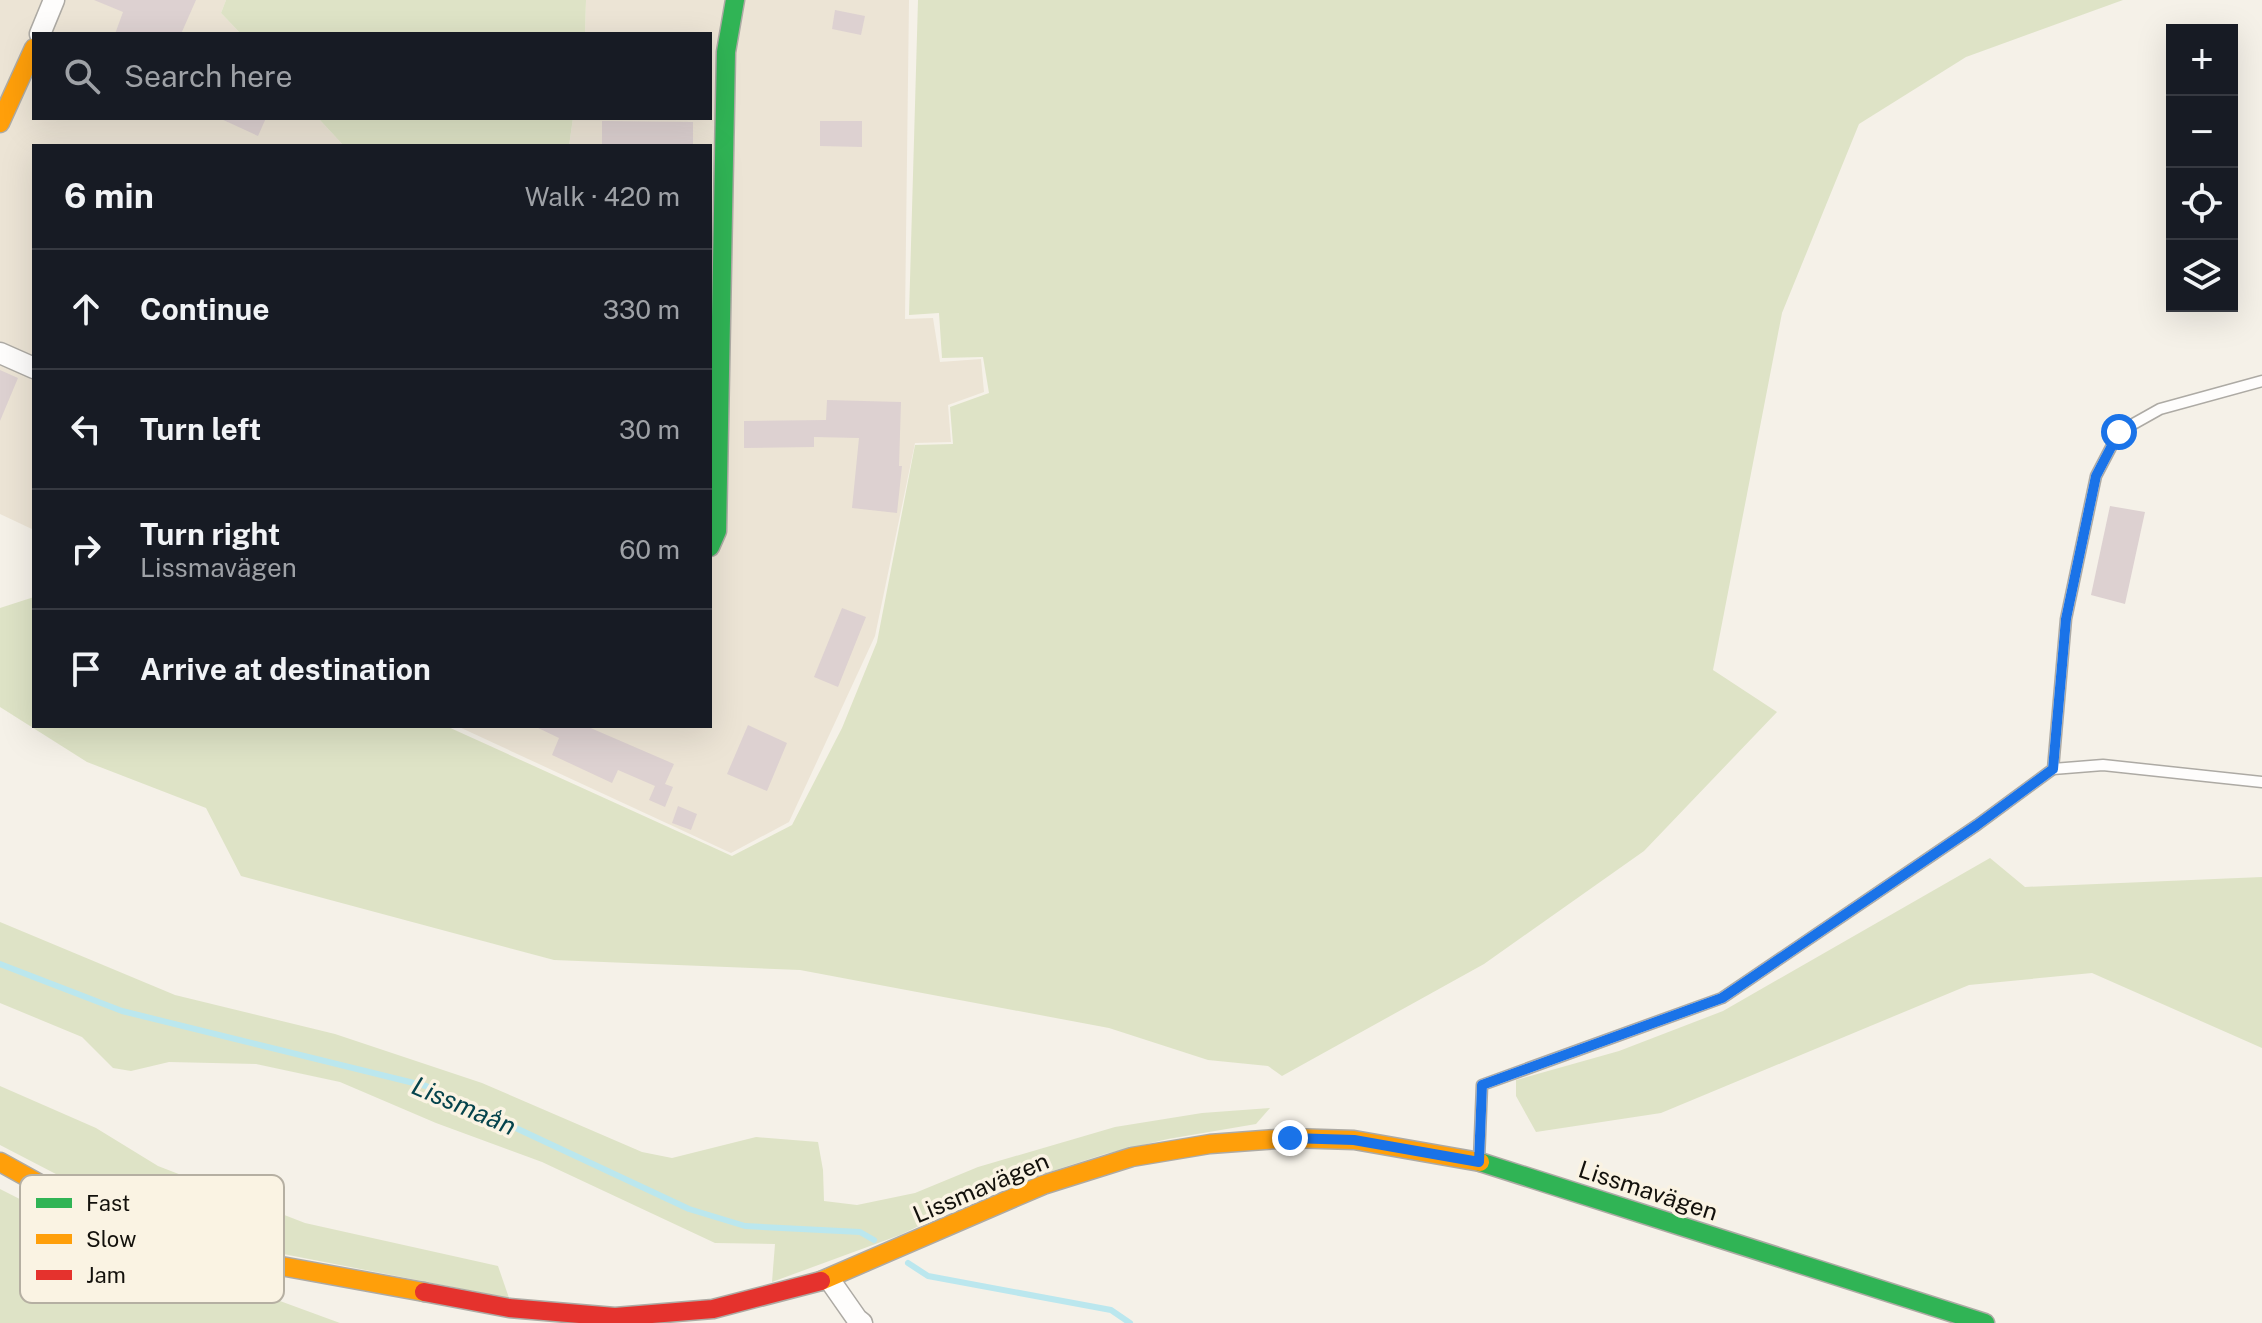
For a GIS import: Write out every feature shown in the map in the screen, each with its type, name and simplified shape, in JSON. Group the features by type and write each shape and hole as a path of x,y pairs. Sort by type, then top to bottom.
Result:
{"street":[{"path":"41,32 54,0"},
{"path":"712,542 717,531 726,52 735,0"},
{"path":"0,123 32,52"},
{"path":"0,353 32,367"},
{"name":"Lissmavägen","path":"284,1267 509,1308 615,1317 713,1309 829,1279 1043,1185 1132,1157 1210,1144 1290,1138 1354,1140 1479,1162 1985,1323"},
{"name":"Lissmavägen","path":"0,1162 24,1175"},
{"path":"829,1279 862,1323"}],"lane":[{"path":"2053,769 2066,619 2096,476 2119,432 2160,409 2262,381"},
{"path":"1479,1162 1482,1085 1722,998 1977,825 2053,769 2103,765 2262,782"}],"shaded area":[{"path":"0,0 226,0 221,13 239,32 32,32 32,120 320,120 342,144 32,144 32,529 0,514"},
{"path":"586,0 909,0 905,319 933,318 940,362 981,359 984,392 948,405 951,442 915,443 875,636 789,822 731,853 461,728 712,728 712,144 569,144 573,120 712,120 712,32 585,32"}],"green space":[{"path":"226,0 586,0 585,32 239,32 221,13"},
{"path":"918,0 2123,0 1966,57 1859,124 1782,313 1713,670 1777,712 1644,851 1484,964 1282,1076 1268,1066 1208,1060 1109,1028 800,970 554,960 241,876 206,808 87,762 33,728 450,728 732,856 792,825 842,728 877,642 915,445 953,444 950,407 989,393 983,357 942,358 939,313 909,315"},
{"path":"320,120 573,120 569,144 342,144"},
{"path":"32,598 32,727 0,707 0,608"},
{"path":"1990,858 2025,887 2262,877 2262,1048 2092,973 1969,985 1661,1113 1536,1132 1516,1096 1516,1080 1619,1051 1723,1011"},
{"path":"0,922 175,995 335,1034 482,1083 642,1152 672,1158 756,1137 818,1142 824,1201 857,1205 915,1193 978,1167 1115,1127 1202,1113 1270,1108 1256,1124 1168,1139 1105,1154 997,1189 900,1235 772,1282 775,1244 715,1243 542,1162 436,1123 340,1082 256,1064 169,1062 131,1071 113,1068 82,1037 0,1003"},
{"path":"0,1086 96,1128 158,1166 181,1175 58,1175 0,1145"},
{"path":"0,1189 20,1199 20,1303 284,1303 340,1323 0,1323"},
{"path":"284,1215 305,1223 498,1266 509,1298 284,1254"}],"building":[{"path":"94,0 196,0 182,32 116,32 123,12"},
{"path":"835,10 865,16 861,35 832,29"},
{"path":"223,120 265,120 258,136"},
{"path":"602,121 693,122 693,144 602,144"},
{"path":"820,121 862,121 862,147 820,146"},
{"path":"0,370 18,378 0,421"},
{"path":"827,400 901,402 899,466 902,466 897,513 852,508 859,438 814,437 814,447 744,448 744,421 826,420"},
{"path":"2110,506 2145,512 2125,604 2091,595"},
{"path":"842,608 866,617 838,687 814,677"},
{"path":"748,725 787,743 767,791 727,774"},
{"path":"538,728 591,728 674,764 665,784 673,787 665,807 649,800 655,786 618,770 612,783 552,755 559,738"},
{"path":"678,806 697,814 691,830 672,823"}],"waterway":[{"name":"Lissmaån","path":"0,964 122,1011 426,1086 689,1209 745,1226 860,1232 874,1240"},
{"name":"Lissmaån","path":"908,1263 928,1276 1111,1310 1130,1323"}],"traffic: fast":[{"path":"712,542 717,531 726,52 735,0"},
{"path":"1480,1162 1985,1323"}],"traffic: slow":[{"path":"0,123 32,52"},
{"path":"821,1281 1043,1185 1132,1157 1210,1144 1290,1138 1354,1140 1480,1162"},
{"path":"0,1162 24,1175"},
{"path":"284,1267 424,1292"}],"traffic: jam":[{"path":"424,1292 509,1308 615,1317 713,1309 821,1281"}],"route":[{"path":"1290,1138 1354,1140 1479,1162 1482,1085 1722,998 1977,825 2053,769 2066,619 2096,476 2119,432"}]}
